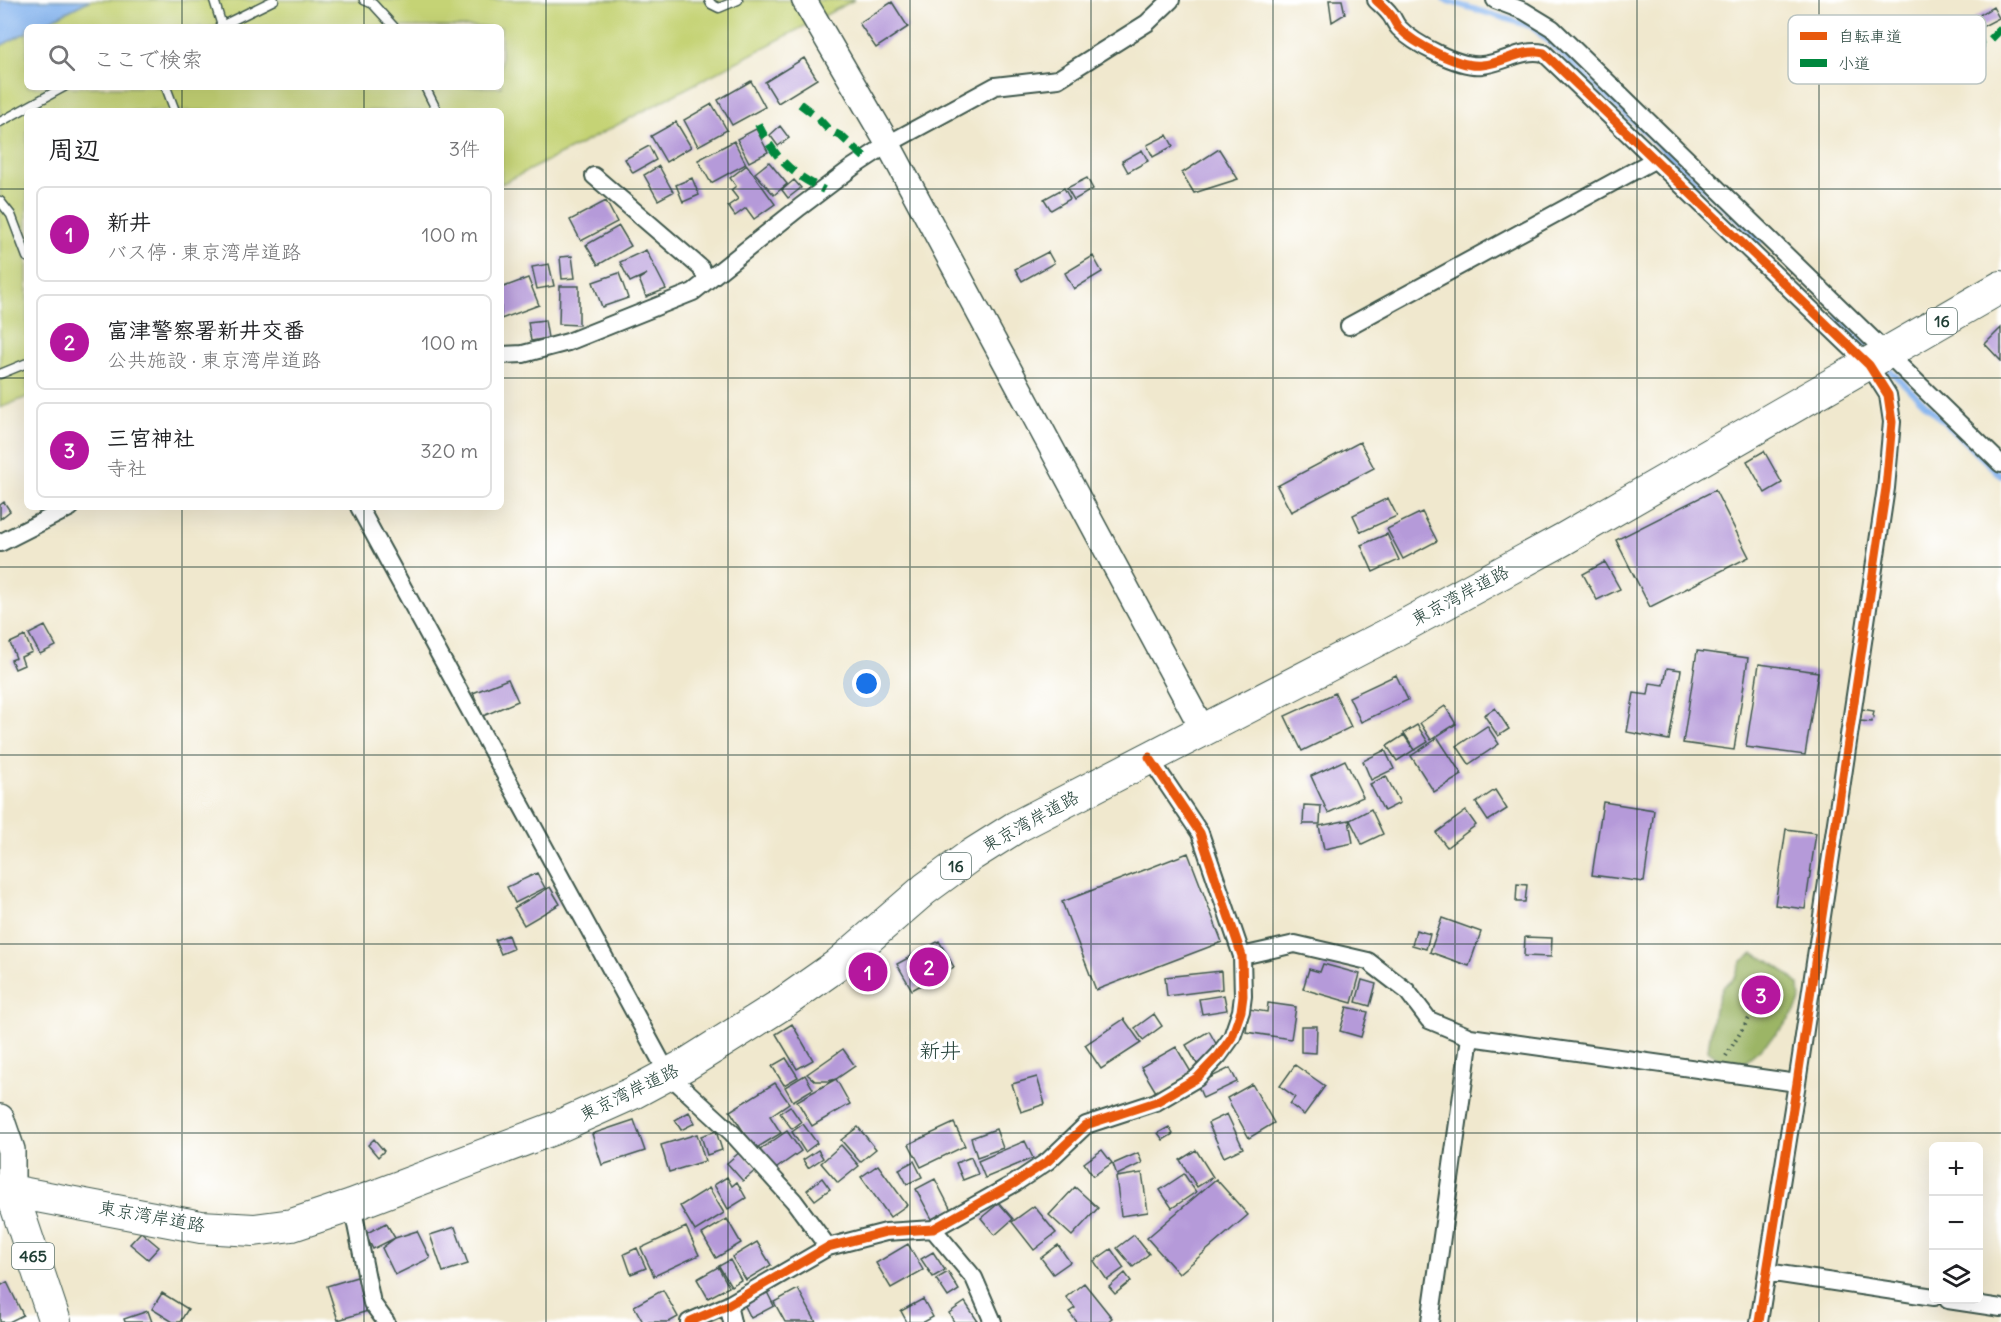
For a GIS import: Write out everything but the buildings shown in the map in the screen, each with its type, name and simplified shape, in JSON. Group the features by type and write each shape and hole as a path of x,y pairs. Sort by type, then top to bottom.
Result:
{"highway":[{"name":"東京湾岸道路","path":"4,1183 201,1227 254,1230 292,1225 352,1205 555,1128 633,1093 668,1074 779,1006 836,966 925,889 970,856 1016,827 1387,635 1562,540 2001,287"},
{"name":"465","path":"4,1183 55,1322"}],"main road":[{"path":"0,1118 11,1150 4,1183"}],"street":[{"path":"804,0 888,144 1203,730"},
{"path":"504,355 523,354 568,342 693,292 800,207 888,144 995,87 1058,79 1147,23 1172,0"},
{"path":"1376,0 1390,14 1399,28 1413,39 1451,59 1468,65 1482,66 1533,50 1544,53 1654,160 1878,359 2001,464"},
{"path":"1495,0 1524,10 1552,28 1878,359 1888,395 1892,422 1886,488 1759,1322"},
{"path":"1349,326 1654,160"},
{"path":"594,176 700,268 708,280"},
{"path":"0,543 65,510"},
{"path":"361,510 668,1074 740,1142 794,1201 828,1247"},
{"path":"689,1322 728,1305 828,1247 886,1232 933,1229 1015,1183 1048,1161 1086,1125 1156,1101 1197,1078 1219,1055 1232,1037 1241,1011 1242,956 1200,833 1149,757"},
{"path":"1242,956 1295,944 1368,961 1407,991 1429,1020 1470,1037 1797,1083"},
{"path":"1430,1322 1470,1037"},
{"path":"352,1205 372,1303 386,1322"},
{"path":"933,1229 974,1278 993,1322"},
{"path":"1767,1272 1929,1296"},
{"path":"1977,1304 2001,1308"},
{"path":"728,1305 732,1322"}],"lane":[{"path":"214,0 220,24"},
{"path":"225,24 274,0"},
{"path":"363,0 373,4 391,24"},
{"path":"709,0 711,4 719,8 738,0"},
{"path":"26,108 59,90"},
{"path":"167,90 174,108"},
{"path":"426,90 436,108"},
{"path":"0,122 24,109"},
{"path":"0,201 11,214 24,249"},
{"path":"0,374 24,364"}],"path":[{"path":"1716,1072 1756,1007"}],"green space":[{"path":"90,0 854,0 504,182 504,108 24,108 24,398 0,408 0,46 24,34 24,90 504,90 504,24 43,24"},
{"path":"1753,953 1778,966 1794,980 1799,985 1800,999 1791,1016 1765,1045 1739,1066 1726,1064 1708,1050 1714,1009 1723,987 1735,977 1741,962"}],"water":[{"path":"0,0 90,0 43,24 24,24 24,34 0,46"}],"waterway":[{"path":"1444,0 1533,27 1760,241"},
{"path":"1838,317 1871,351"},
{"path":"1884,365 2001,476"}],"marked path":[{"path":"1986,43 2001,29"},
{"path":"800,104 866,159"},
{"path":"758,124 777,155 793,171 824,190"}],"cycle path":[{"path":"1376,0 1392,16 1398,26 1415,41 1438,54 1462,63 1482,65 1528,52 1544,53 1869,365 1888,395 1892,422 1886,488 1759,1322"},
{"path":"689,1322 728,1305 828,1247 886,1232 933,1229 1015,1183 1048,1161 1086,1125 1156,1102 1197,1078 1219,1055 1232,1037 1241,1011 1242,956 1200,833 1149,757"}],"place":[{"name":"富津警察署新井交番","path":"929,967"},
{"name":"新井","path":"868,972"},
{"name":"三宮神社","path":"1761,995"}],"district":[{"name":"新井","path":"940,1050"}]}
